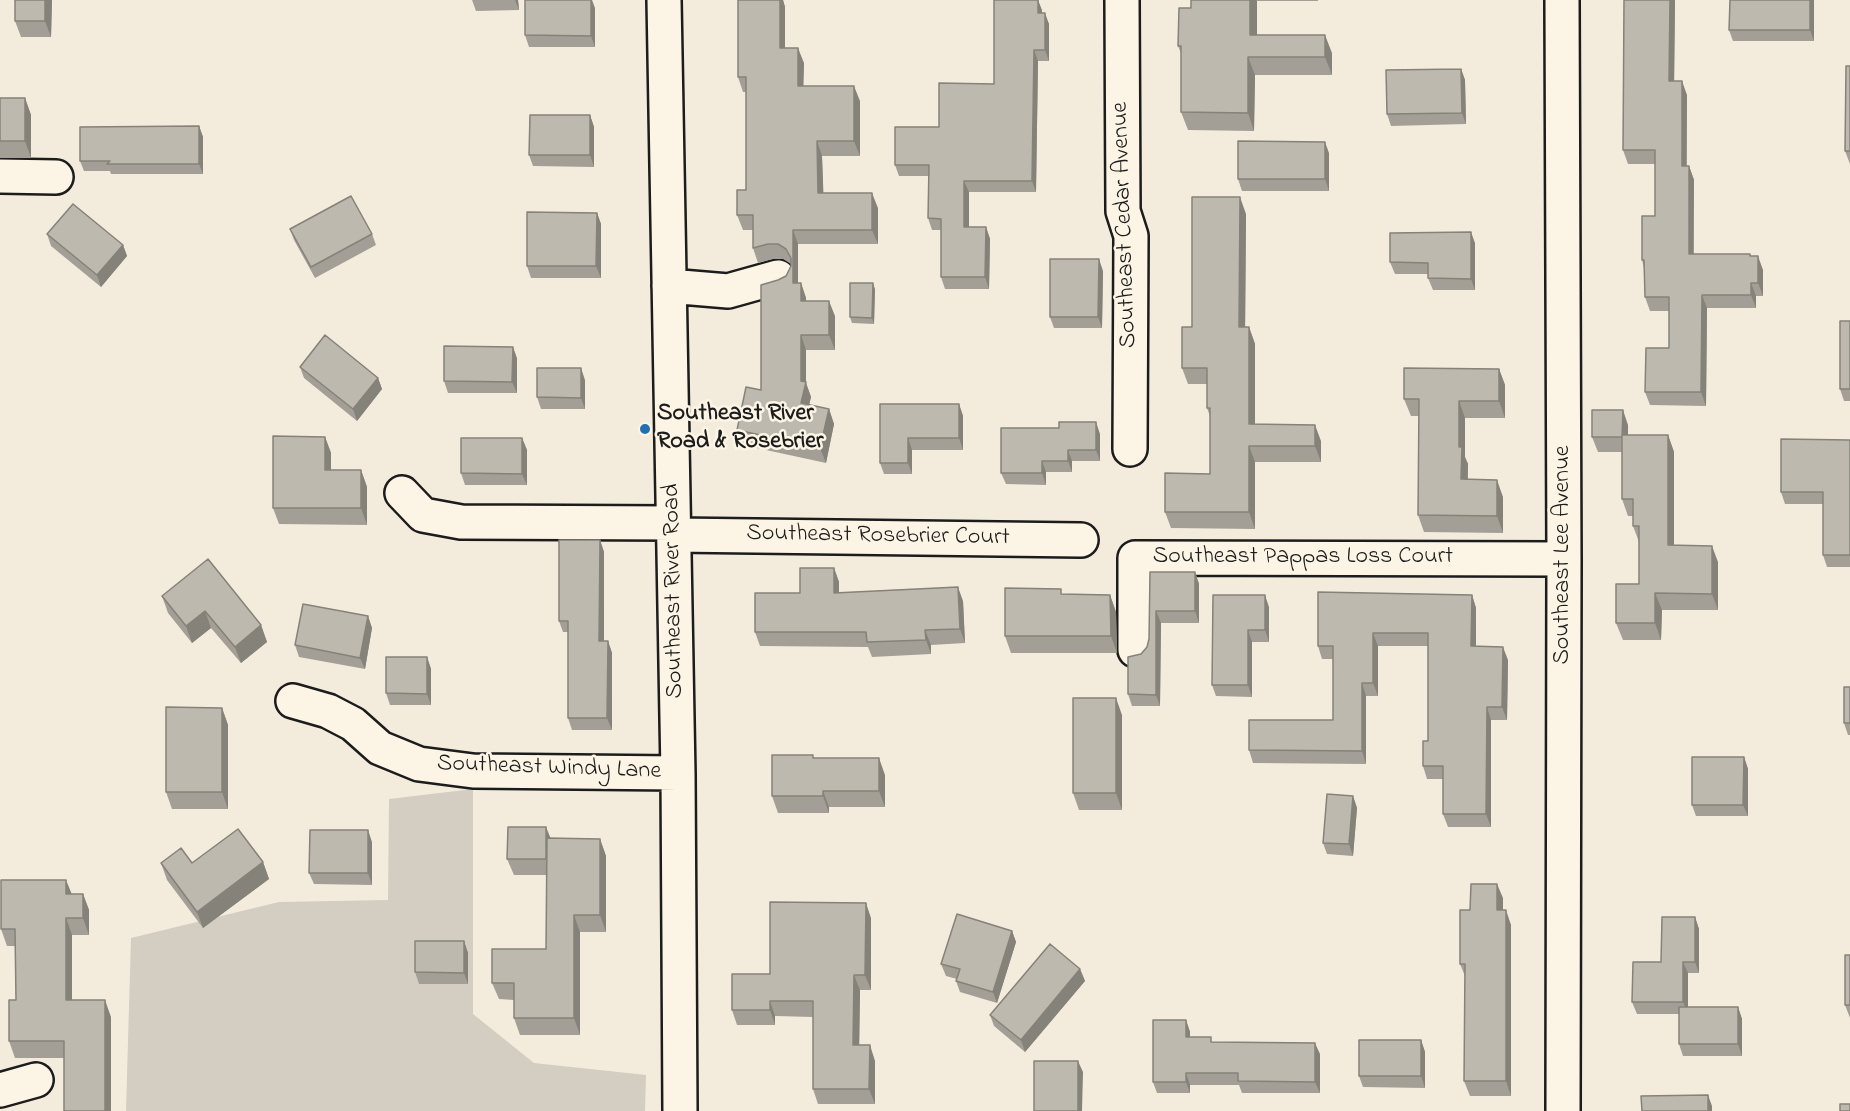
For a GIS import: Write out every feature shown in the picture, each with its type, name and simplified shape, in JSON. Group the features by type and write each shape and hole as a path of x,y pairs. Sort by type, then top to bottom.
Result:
{"street":[{"name":"Southeast River Road","path":"664,0 678,773 680,1111"},
{"name":"Southeast Cedar Avenue","path":"1122,0 1123,211 1131,236 1130,449"},
{"name":"Southeast Lee Avenue","path":"1562,0 1563,1111"},
{"path":"0,176 56,177"},
{"path":"669,286 728,291 778,277"},
{"name":"Southeast Rosebrier Court","path":"402,493 423,515 461,522 1081,540"},
{"name":"Southeast Pappas Loss Court","path":"1135,650 1135,558 1564,560"},
{"name":"Southeast Windy Lane","path":"293,701 328,711 353,724 380,748 419,764 473,771 678,773"},
{"path":"0,1090 36,1080"}],"shaded area":[{"path":"473,789 473,1014 534,1063 646,1075 645,1111 126,1111 131,938 279,902 388,900 389,799"}],"building":[{"path":"15,0 45,0 45,21 15,21"},
{"path":"525,0 591,0 591,36 525,35"},
{"path":"738,0 780,0 780,48 798,48 798,86 854,86 854,141 817,141 818,193 872,193 872,230 793,230 793,283 801,283 801,301 829,301 829,335 801,335 801,381 806,382 801,403 829,409 820,448 737,430 746,387 761,390 761,285 786,276 791,266 791,258 786,249 778,244 753,248 753,215 737,215 737,190 746,190 746,77 738,77"},
{"path":"994,0 1038,0 1038,13 1045,13 1045,50 1034,50 1032,181 964,181 964,227 986,227 985,277 941,277 941,219 928,218 929,165 895,165 895,127 939,127 939,83 994,84"},
{"path":"1191,0 1250,0 1250,35 1325,35 1325,57 1248,57 1248,113 1181,112 1179,8 1191,8"},
{"path":"1624,0 1670,0 1669,81 1682,81 1682,166 1689,166 1689,254 1758,256 1758,283 1751,283 1751,295 1702,295 1701,392 1645,392 1646,348 1669,348 1669,297 1645,297 1642,216 1655,216 1655,150 1623,150"},
{"path":"1730,0 1810,0 1810,30 1729,30"},
{"path":"1846,66 1850,66 1850,151 1845,151"},
{"path":"1461,69 1462,113 1387,114 1386,70"},
{"path":"0,98 25,98 25,141 0,141"},
{"path":"530,115 590,115 590,155 529,155"},
{"path":"199,126 199,164 107,164 110,161 80,161 80,127"},
{"path":"1238,141 1325,142 1325,179 1238,179"},
{"path":"351,196 372,234 311,267 290,229"},
{"path":"1192,197 1240,197 1239,327 1249,327 1249,424 1315,425 1315,446 1249,446 1249,512 1165,512 1165,473 1210,474 1210,408 1207,408 1207,368 1182,368 1182,327 1192,327"},
{"path":"73,204 123,245 97,275 47,234"},
{"path":"527,212 597,213 596,266 527,266"},
{"path":"1471,232 1471,279 1428,278 1428,263 1390,262 1390,233"},
{"path":"1050,259 1099,259 1098,317 1050,317"},
{"path":"850,283 873,283 872,318 850,317"},
{"path":"1840,321 1850,321 1850,389 1840,389"},
{"path":"325,335 378,378 353,409 300,367"},
{"path":"444,346 513,347 512,382 444,381"},
{"path":"537,368 581,368 581,398 537,397"},
{"path":"1404,368 1499,369 1499,401 1459,401 1459,447 1462,447 1461,479 1497,480 1497,516 1418,515 1419,399 1404,399"},
{"path":"880,404 959,404 959,438 908,438 908,463 880,463"},
{"path":"1592,410 1623,410 1622,437 1592,437"},
{"path":"1059,422 1096,422 1096,450 1068,450 1068,461 1042,461 1042,473 1001,473 1001,428 1059,428"},
{"path":"1622,435 1668,435 1668,545 1712,546 1712,594 1655,593 1655,623 1616,623 1616,584 1639,584 1639,526 1633,526 1633,499 1622,499"},
{"path":"273,436 325,437 325,470 361,470 361,508 273,508"},
{"path":"461,438 522,438 522,474 461,473"},
{"path":"1781,439 1850,440 1850,555 1823,555 1823,492 1781,492"},
{"path":"559,540 600,540 599,641 608,641 607,718 568,718 568,621 559,621"},
{"path":"208,559 261,625 235,647 205,611 186,626 162,596"},
{"path":"800,568 834,568 834,593 958,587 960,629 925,630 926,640 867,642 866,632 755,632 755,593 800,593"},
{"path":"1150,572 1195,572 1195,611 1156,611 1156,695 1128,694 1128,657 1141,654 1147,647 1149,639"},
{"path":"1005,588 1061,589 1061,594 1110,595 1111,636 1005,636"},
{"path":"1318,592 1472,595 1471,646 1503,647 1502,707 1487,707 1486,814 1443,814 1443,766 1423,766 1423,741 1428,741 1428,633 1373,633 1373,683 1362,683 1362,751 1249,750 1249,720 1333,720 1333,646 1318,646"},
{"path":"1213,595 1265,595 1265,630 1248,630 1248,685 1212,685"},
{"path":"303,604 368,616 360,658 295,645"},
{"path":"386,657 427,657 427,694 386,693"},
{"path":"1844,687 1850,687 1850,723 1844,723"},
{"path":"1073,698 1116,698 1116,793 1073,793"},
{"path":"166,707 222,708 222,792 166,792"},
{"path":"772,755 813,755 813,758 879,758 879,791 823,791 823,796 772,796"},
{"path":"1692,757 1744,757 1743,805 1692,805"},
{"path":"1327,794 1353,796 1349,844 1323,843"},
{"path":"508,827 546,827 546,859 507,859"},
{"path":"238,829 263,862 197,912 161,863 181,848 192,863"},
{"path":"310,830 368,830 368,873 309,873"},
{"path":"547,838 600,839 600,915 574,915 574,1018 514,1018 514,983 492,983 492,949 546,949"},
{"path":"1,880 66,880 66,894 83,894 83,918 66,918 66,1000 105,1000 105,1111 64,1111 64,1041 9,1041 9,1000 16,1000 15,929 1,929"},
{"path":"1471,884 1497,884 1497,910 1506,910 1506,1081 1464,1081 1465,964 1460,964 1460,910 1470,910"},
{"path":"770,902 866,903 865,975 854,975 853,1045 870,1045 869,1089 813,1089 813,1001 770,1001 770,1010 732,1010 732,974 770,974"},
{"path":"957,914 1012,931 993,992 956,981 960,969 941,964"},
{"path":"1662,917 1695,917 1695,962 1683,962 1683,1002 1632,1002 1633,962 1661,962"},
{"path":"415,941 464,941 464,973 415,972"},
{"path":"1050,944 1080,969 1021,1040 990,1015"},
{"path":"1845,955 1850,955 1850,1005 1845,1005"},
{"path":"1679,1007 1738,1007 1738,1044 1679,1044"},
{"path":"1153,1020 1186,1020 1186,1037 1211,1037 1211,1042 1315,1043 1315,1082 1238,1081 1238,1073 1186,1073 1186,1082 1153,1082"},
{"path":"1359,1040 1421,1040 1421,1076 1359,1076"},
{"path":"1034,1061 1078,1061 1078,1111 1034,1111"},
{"path":"1708,1095 1708,1111 1642,1111 1641,1096"},
{"path":"1840,1104 1850,1104 1850,1111 1840,1111"}],"place":[{"name":"Southeast River Road & Rosebrier","path":"645,429"}]}
